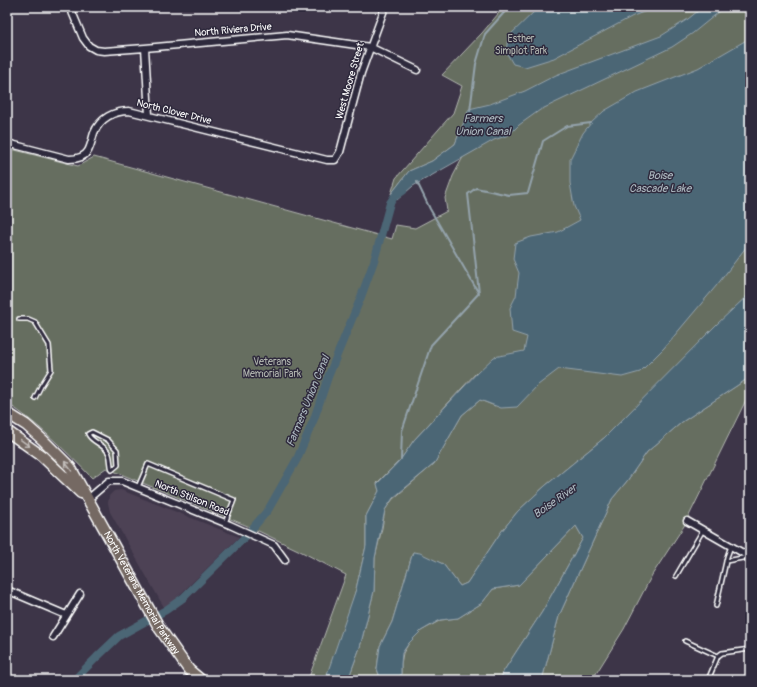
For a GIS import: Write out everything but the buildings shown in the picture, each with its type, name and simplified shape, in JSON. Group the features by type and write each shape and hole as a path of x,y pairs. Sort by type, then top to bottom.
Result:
{"main road":[{"name":"North Veterans Memorial Parkway","path":"7,414 26,426 60,456 70,467 160,629 189,670 201,680"},
{"name":"North Veterans Memorial Parkway","path":"7,431 42,456 88,499"}],"street":[{"name":"North Riviera Drive","path":"70,7 83,38 89,46 96,50 145,48 287,35 370,46 417,70"},
{"name":"West Moore Street","path":"335,160 340,152 361,73 385,7"},
{"path":"145,48 149,115"},
{"name":"North Clover Drive","path":"7,143 69,159 76,159 88,152 95,131 101,122 110,115 120,111 129,111 327,160 335,160"},
{"path":"88,499 109,481"},
{"name":"North Stilson Road","path":"109,481 122,481 234,526 274,545 285,560"},
{"path":"687,521 750,557"},
{"path":"7,590 66,615"},
{"path":"52,637 80,594"}],"lane":[{"path":"19,319 28,319 35,322 49,345 51,370 40,386 35,398"},
{"path":"109,481 112,470 109,454 103,446 89,437 88,434 92,432 108,440 117,450 118,464 112,470"},
{"path":"138,487 148,464 234,500 225,523"},
{"path":"676,576 703,530"},
{"path":"716,606 726,561 731,546"},
{"path":"726,561 750,557"},
{"path":"685,641 718,656"},
{"path":"708,680 718,656 722,653 750,649"}],"shaded area":[{"path":"121,490 239,537 165,609 110,512 108,503 109,496 114,491"}],"green space":[{"name":"Veterans Memorial Park","path":"504,7 750,7 750,293 604,438 545,486 518,511 501,532 467,583 460,586 443,564 413,552 392,622 380,646 377,669 381,680 348,680 360,647 374,591 375,558 385,510 393,499 434,464 462,415 480,400 495,406 476,373 414,440 401,459 377,483 379,491 366,516 366,546 356,589 330,680 308,680 346,575 250,527 106,468 92,478 41,429 7,403 7,148 78,166 94,157 392,239 396,225 415,228 447,211 445,198 453,176 463,157 481,147 463,125 455,144 432,161 409,171 391,194 396,178 453,113 462,86 442,75 482,33"},
{"path":"750,377 750,398 746,400 684,526 652,575 624,629 592,680 542,680 559,616 612,499 627,481 647,452 682,422"},
{"path":"576,526 583,538 542,612 503,672 501,680 401,680 403,653 409,643 421,631 441,620 458,618 482,603 493,589 519,585"}],"water":[{"path":"539,7 657,7 633,16 554,58 525,67 513,64 506,52 508,37"},
{"name":"Farmers Union Canal","path":"703,7 725,7 693,33 672,47 540,110 519,125 509,135 494,140 413,186 397,200 391,194 409,171 432,161 455,144 469,109 490,104 525,91 556,75 661,36 688,19"},
{"name":"Boise Cascade Lake","path":"750,38 750,242 717,285 664,348 640,372 622,377 559,369 538,385 517,407 501,408 480,400 462,415 434,464 393,498 385,510 375,558 374,591 360,647 348,680 325,680 356,589 366,546 366,516 379,491 377,484 401,459 414,440 494,357 524,351 527,337 512,332 510,308 516,296 519,273 513,259 515,243 531,237 558,232 580,220 574,206 570,183 570,159 583,133 604,111 637,92 698,68"},
{"name":"Boise River","path":"750,293 750,377 682,422 647,452 627,481 612,499 559,616 542,680 501,680 503,672 542,612 583,538 576,526 519,585 493,589 482,603 458,618 440,620 421,631 409,643 402,653 401,680 381,680 377,669 380,646 392,622 413,552 420,553 443,564 460,586 467,583 501,532 518,511 545,486 604,438 717,324"}],"waterway":[{"path":"470,111 476,64 485,34 509,7"},
{"path":"401,459 402,431 431,345 479,293 468,194 476,188 509,195 528,193 543,141 567,126 591,123"},
{"path":"417,182 430,209 478,292"},
{"name":"Farmers Union Canal","path":"74,680 119,636 166,610 183,598 245,537 268,510 297,459 314,419 328,377 374,261 390,203 394,197 403,191"}],"park label":[{"name":"Esther Simplot Park","path":"521,44"}]}
